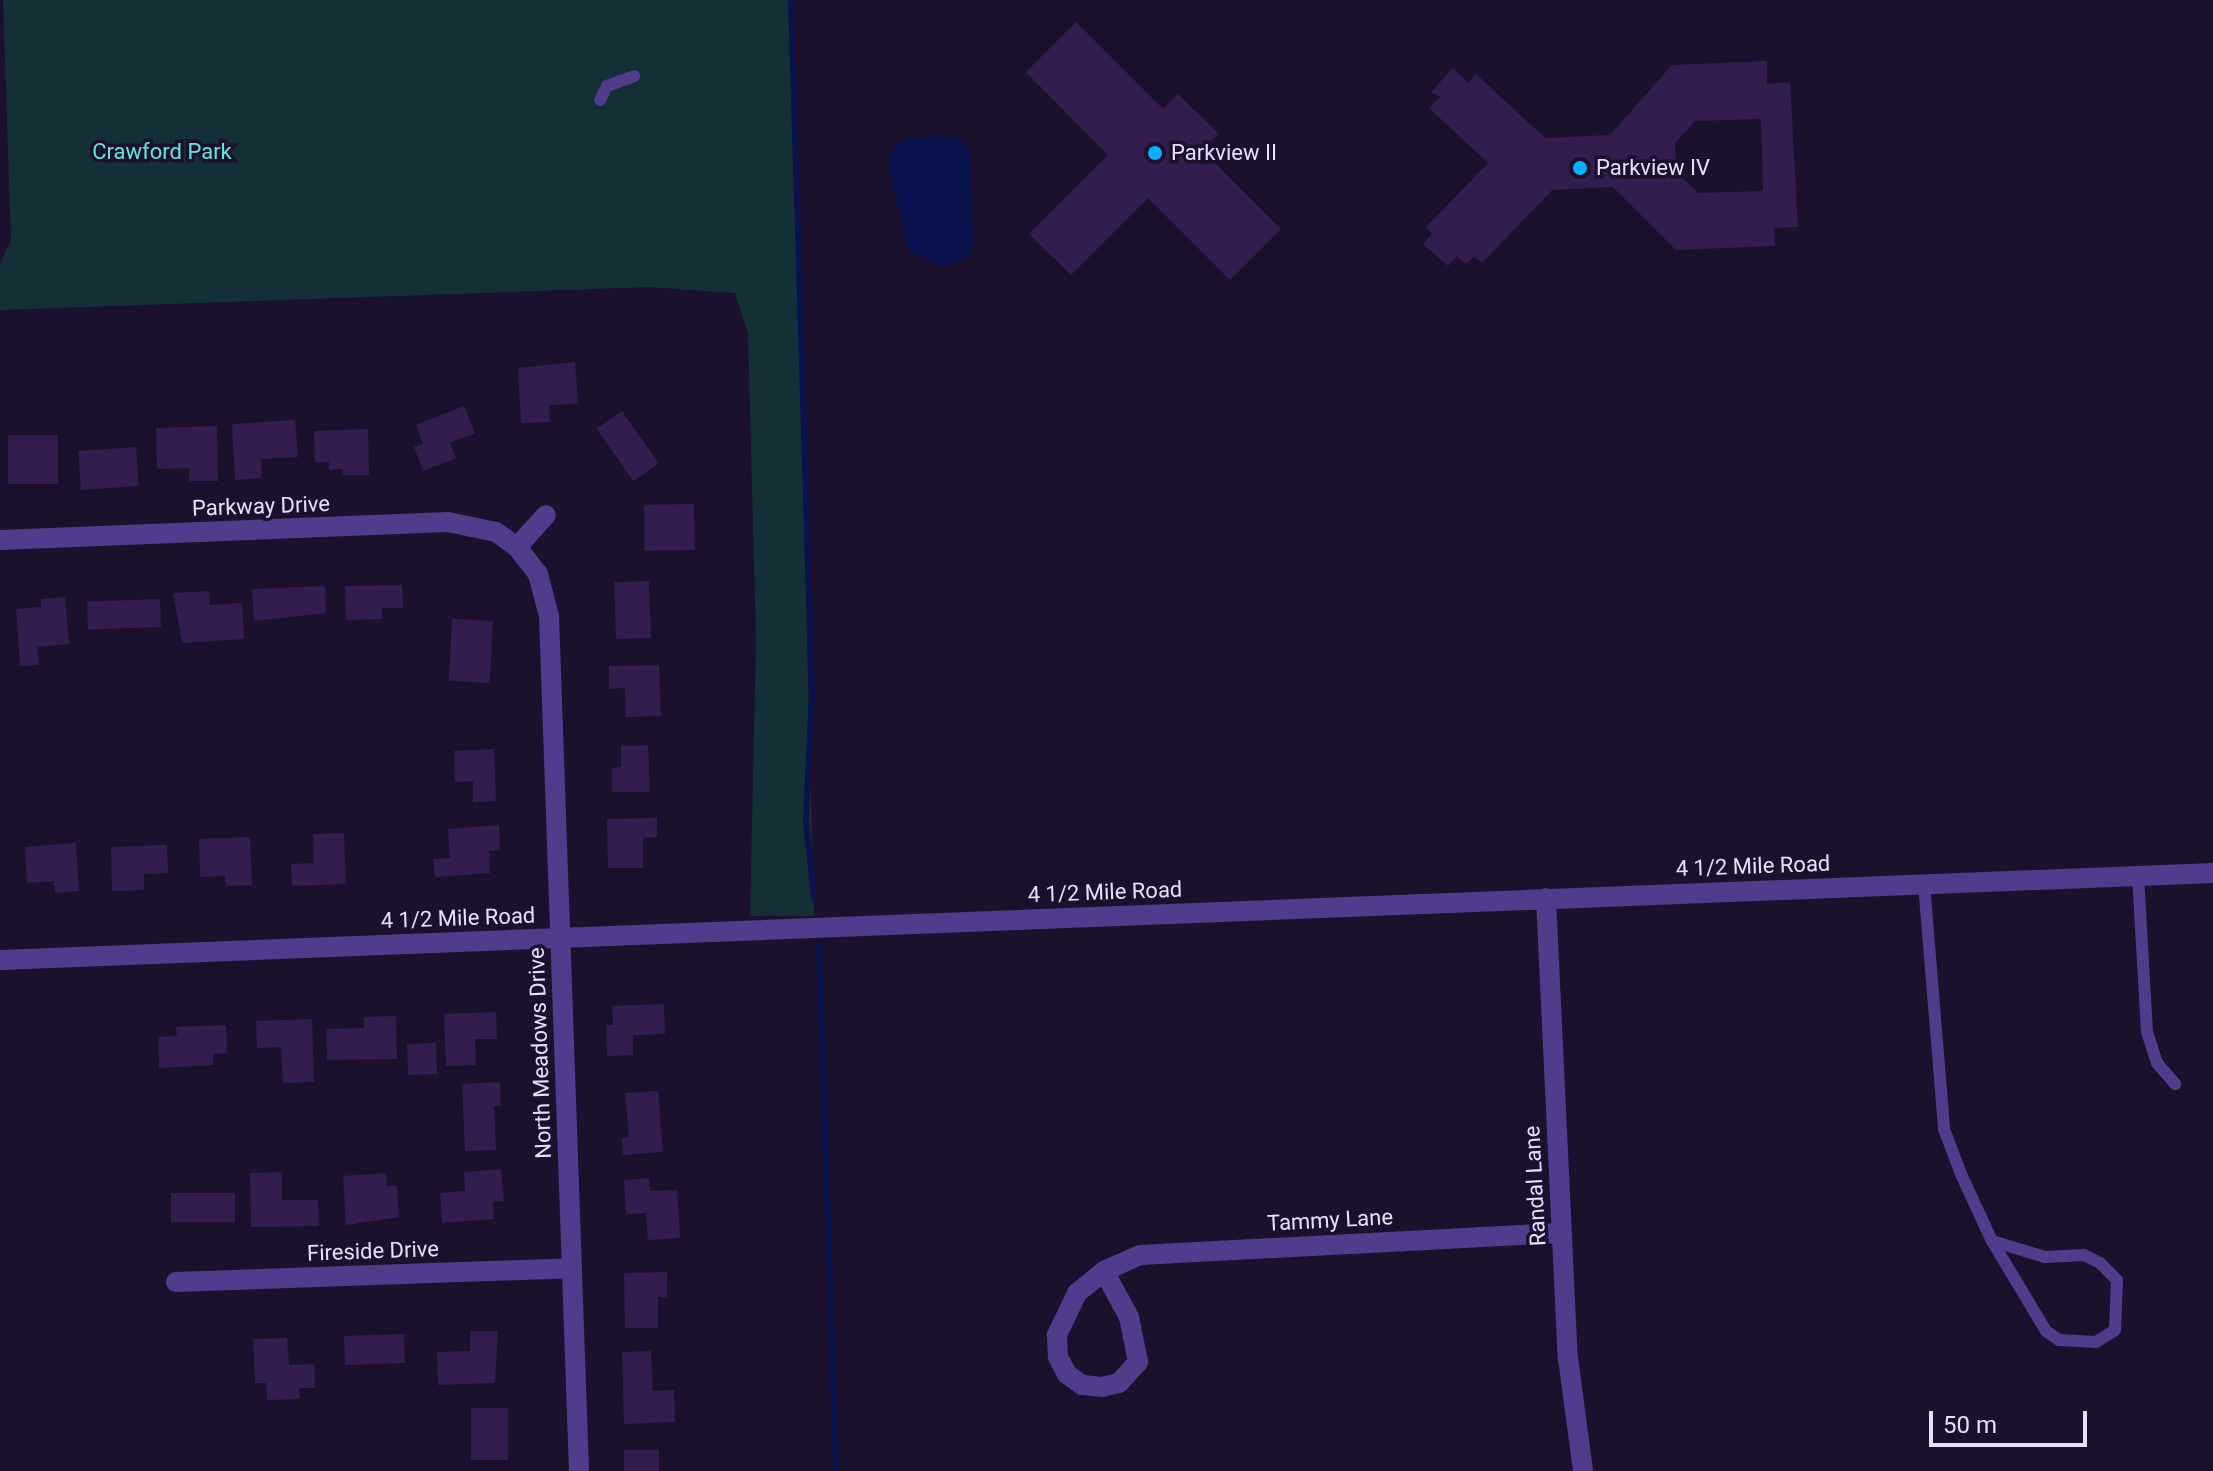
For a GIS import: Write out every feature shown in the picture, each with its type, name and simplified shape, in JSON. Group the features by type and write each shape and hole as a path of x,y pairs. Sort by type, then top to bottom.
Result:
{"street":[{"path":"517,547 546,515"},
{"name":"Parkway Drive","path":"0,540 448,522 496,532 517,547"},
{"name":"North Meadows Drive","path":"517,547 538,574 549,616 579,1471"},
{"name":"4 1/2 Mile Road","path":"0,960 2213,873"},
{"name":"Randal Lane","path":"1546,898 1568,1358 1583,1471"},
{"name":"Tammy Lane","path":"1104,1271 1129,1317 1138,1362 1119,1383 1082,1385 1062,1366 1057,1335 1077,1293 1104,1271 1140,1255 1561,1233"},
{"name":"Fireside Drive","path":"176,1282 572,1268"}],"lane":[{"path":"600,100 607,86 634,76"},
{"path":"2138,876 2147,1032 2157,1063 2175,1084"},
{"path":"1924,884 1944,1129 1992,1241 2046,1331 2059,1340 2096,1342 2115,1330 2117,1280 2100,1263 2084,1255 2045,1257 1992,1241"}],"green space":[{"name":"Crawford Park","path":"3,0 791,0 814,916 750,916 756,640 748,333 735,293 649,287 0,310 0,263 11,241"}],"shaded area":[{"path":"942,135 961,139 971,152 973,243 969,257 941,267 908,250 888,164 891,150 905,139"}],"building":[{"name":"Parkview II","path":"1076,22 1163,109 1178,94 1219,134 1202,150 1281,229 1230,280 1148,198 1071,275 1029,234 1108,155 1026,72"},
{"name":"Parkview IV","path":"1767,61 1767,84 1790,82 1798,227 1774,228 1775,246 1676,250 1613,187 1552,190 1482,263 1474,256 1466,264 1457,256 1448,266 1423,244 1432,234 1426,227 1488,163 1429,108 1440,97 1431,92 1453,68 1468,83 1476,74 1545,138 1610,135 1672,65","holes":["1761,119 1763,191 1698,193 1676,172 1675,143 1695,121"]},
{"path":"575,362 578,404 549,405 550,422 521,423 518,368"},
{"path":"464,406 475,433 450,443 456,458 423,471 414,447 423,444 416,425"},
{"path":"622,411 659,463 633,481 597,429"},
{"path":"295,420 298,457 261,459 262,478 235,480 232,424"},
{"path":"217,426 218,481 189,481 189,468 157,469 156,428"},
{"path":"368,429 369,475 343,475 343,469 329,470 329,462 315,462 314,431"},
{"path":"8,435 58,435 58,484 8,484"},
{"path":"136,447 139,486 81,490 78,451"},
{"path":"694,504 695,550 645,551 644,505"},
{"path":"649,581 651,638 616,639 614,582"},
{"path":"402,585 403,608 382,608 382,619 346,620 345,586"},
{"path":"325,586 326,613 254,621 252,589"},
{"path":"209,591 210,605 242,603 244,639 182,643 173,593"},
{"path":"65,597 69,644 37,647 39,665 20,666 16,609 41,607 41,599"},
{"path":"160,599 161,627 88,630 87,602"},
{"path":"452,619 493,621 490,683 449,681"},
{"path":"659,665 661,716 626,717 625,688 609,689 609,666"},
{"path":"648,745 650,792 612,792 612,768 621,767 621,746"},
{"path":"494,749 496,801 473,802 473,781 455,782 454,751"},
{"path":"657,818 657,837 643,838 643,868 608,868 607,819"},
{"path":"499,825 500,850 489,851 490,873 435,877 433,859 450,858 448,829"},
{"path":"344,833 346,884 292,886 291,864 314,863 313,834"},
{"path":"250,837 252,885 226,886 225,876 200,877 199,839"},
{"path":"76,843 79,891 55,893 54,881 27,883 25,847"},
{"path":"167,845 168,873 144,874 144,890 112,891 111,847"},
{"path":"664,1004 665,1034 633,1035 633,1055 607,1056 606,1025 613,1025 612,1006"},
{"path":"496,1012 497,1039 475,1039 476,1065 446,1066 444,1014"},
{"path":"396,1016 397,1059 327,1060 326,1029 364,1028 364,1017"},
{"path":"312,1019 314,1082 283,1083 281,1047 257,1048 256,1021"},
{"path":"226,1025 227,1053 213,1054 213,1065 159,1068 158,1037 177,1036 176,1027"},
{"path":"436,1043 437,1074 408,1075 407,1044"},
{"path":"500,1082 501,1106 494,1106 496,1150 465,1151 462,1084"},
{"path":"658,1091 663,1152 623,1155 622,1138 629,1137 625,1093"},
{"path":"501,1169 504,1201 493,1202 494,1219 442,1223 440,1193 465,1191 464,1172"},
{"path":"282,1172 282,1200 318,1200 319,1226 251,1227 250,1173"},
{"path":"386,1173 387,1186 397,1186 399,1217 346,1225 343,1176"},
{"path":"649,1178 650,1191 677,1190 680,1238 648,1240 646,1213 626,1214 624,1180"},
{"path":"171,1193 235,1193 235,1222 171,1222"},
{"path":"667,1272 667,1297 658,1297 658,1328 625,1328 624,1273"},
{"path":"470,1331 498,1331 495,1383 438,1385 437,1352 470,1351"},
{"path":"404,1334 405,1363 345,1365 344,1336"},
{"path":"287,1338 289,1365 314,1364 315,1388 299,1388 300,1399 267,1400 266,1383 255,1383 253,1339"},
{"path":"651,1351 653,1391 674,1390 675,1422 624,1424 622,1352"},
{"path":"471,1408 508,1408 508,1460 471,1460"},
{"path":"624,1450 659,1450 659,1471 624,1471"}],"waterway":[{"path":"791,0 812,692 806,821 814,898"},
{"path":"819,944 836,1471"}],"place":[{"name":"Parkview II","path":"1155,153"},
{"name":"Parkview IV","path":"1580,168"}]}
